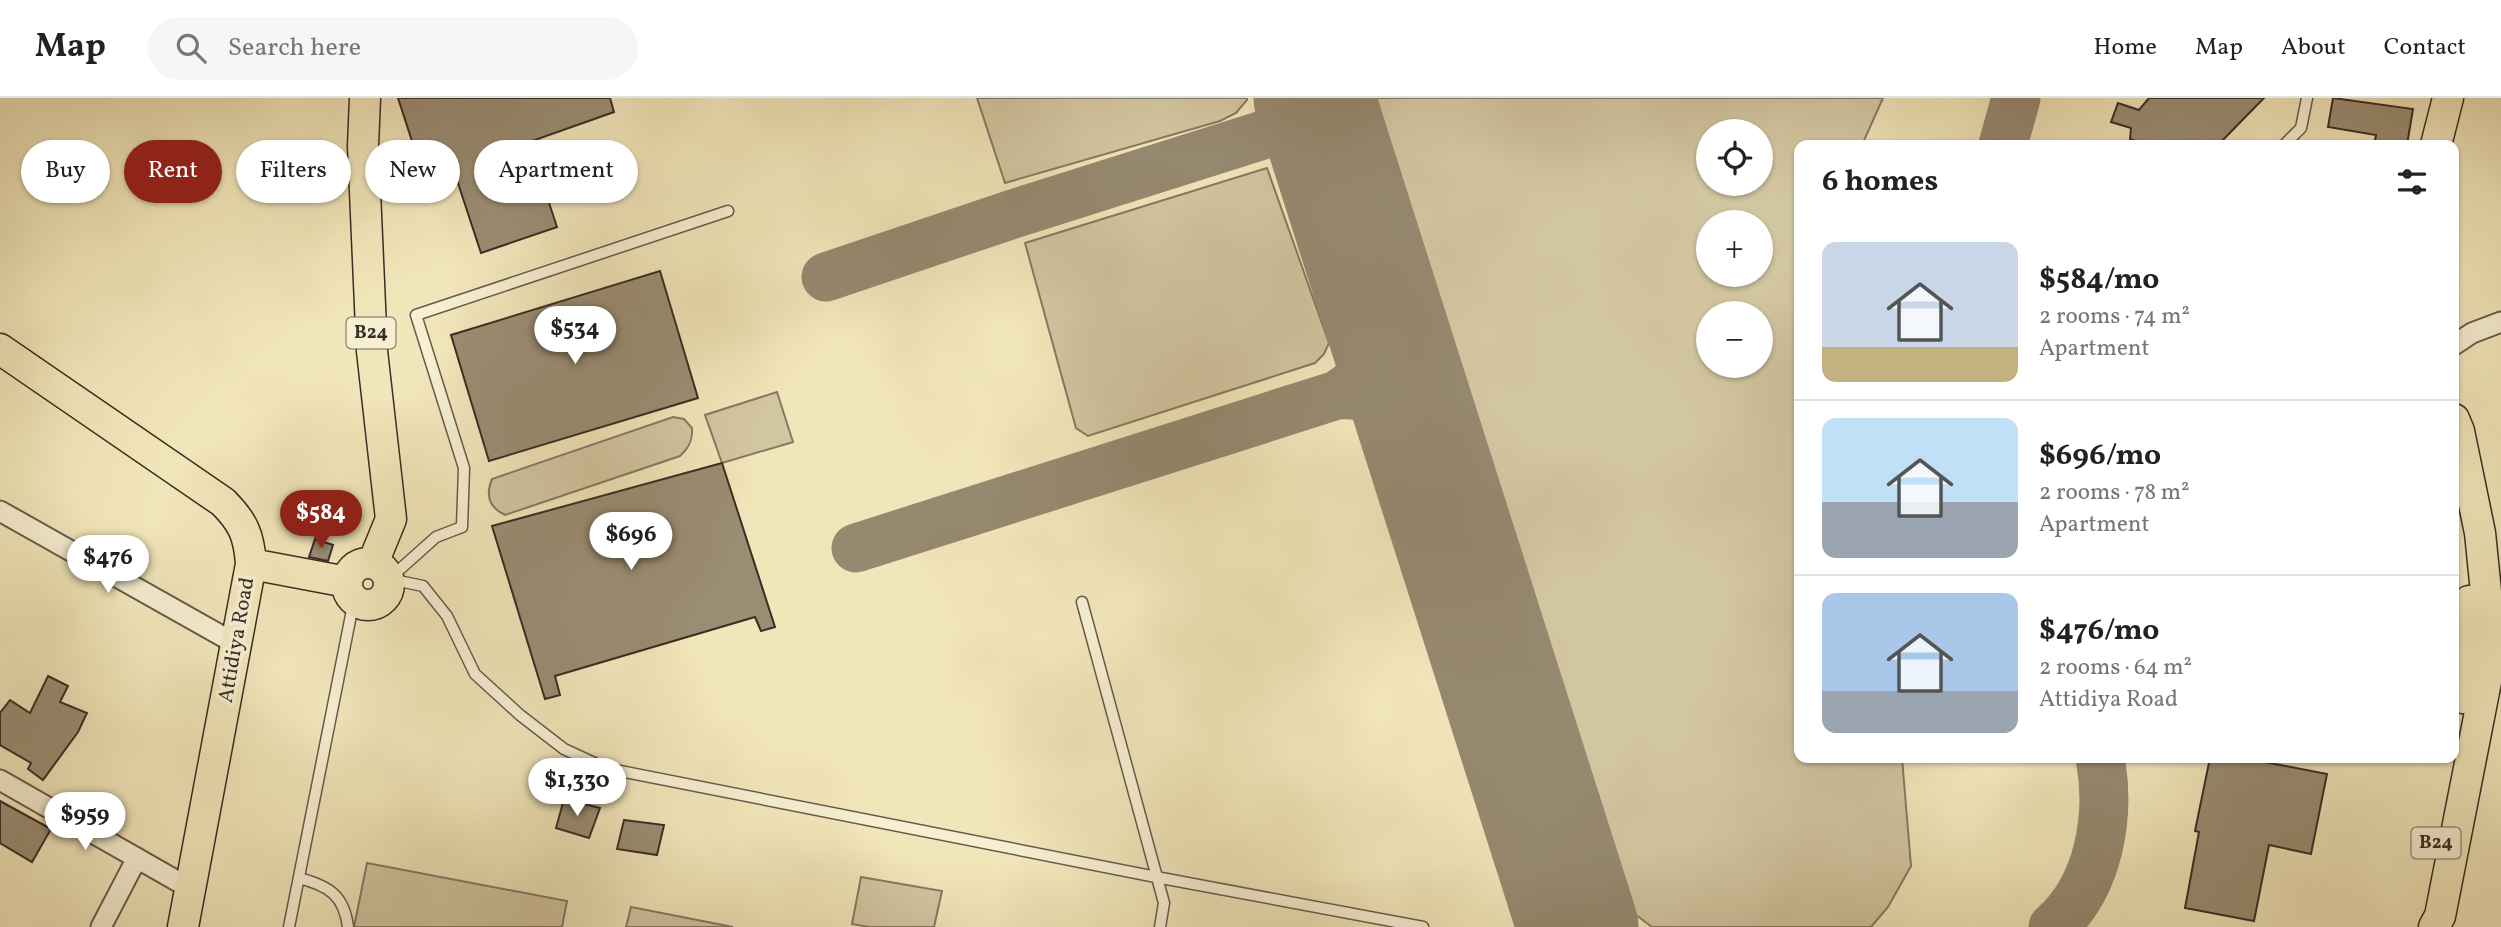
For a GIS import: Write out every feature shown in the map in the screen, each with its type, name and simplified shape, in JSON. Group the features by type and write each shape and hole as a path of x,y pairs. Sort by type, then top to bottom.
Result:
{"main road":[{"name":"B24","path":"365,98 363,146 372,351 391,519 381,571"},
{"path":"2437,140 2448,98"},
{"name":"Attidiya Road","path":"0,349 223,502 239,518 249,542 251,564 183,927"},
{"name":"B24","path":"2434,927 2440,916 2492,651 2480,534 2459,431"},
{"name":"B24","path":"2459,526 2470,611 2470,653 2459,720"},
{"path":"251,564 351,591 352,570 359,565 381,571"},
{"name":"B24","path":"2413,927 2424,899 2452,763"}],"street":[{"path":"2463,333 2501,322"},
{"path":"0,511 236,644"},
{"path":"0,780 191,889"},
{"path":"101,927 137,858"}],"lane":[{"path":"2289,140 2301,128 2307,98"},
{"path":"381,571 436,537 462,527 464,468 416,315 728,211"},
{"path":"381,571 423,586 447,616 475,674 520,715 564,749 605,768 1423,927"},
{"path":"289,927 351,591"},
{"path":"1082,603 1164,903 1160,927"},
{"path":"299,878 318,884 333,893 345,908 348,927"}],"shaded area":[{"path":"977,98 1247,100 1236,113 1220,121 1005,183"},
{"path":"1376,98 1883,98 1864,140 1794,140 1794,763 1902,763 1911,866 1888,907 1871,927 1652,927 1628,909"},
{"path":"1267,168 1329,343 1324,354 1315,363 1088,436 1076,428 1025,243"},
{"path":"777,392 793,442 722,463 705,415"},
{"path":"673,417 684,419 692,428 690,444 680,456 505,515 490,501 492,479"},
{"path":"367,863 567,901 562,927 354,927"},
{"path":"861,877 942,891 934,927 869,927 852,924"},
{"path":"631,907 733,927 626,927"}],"building":[{"path":"398,98 610,98 614,112 535,140 474,140 474,203 549,203 557,227 481,253 460,189 460,140 412,140"},
{"path":"2149,98 2264,98 2223,140 2133,140 2130,139 2131,128 2111,122 2118,103 2139,110"},
{"path":"2333,98 2413,109 2408,140 2375,140 2376,135 2328,127"},
{"path":"660,271 698,398 489,461 451,335"},
{"path":"722,463 775,627 761,631 755,617 555,676 560,695 545,699 492,526"},
{"path":"315,539 333,545 328,561 309,557"},
{"path":"48,676 68,686 60,702 87,713 78,732 43,780 28,769 31,763 0,745 0,713 10,700 30,713"},
{"path":"2209,763 2270,763 2327,774 2311,854 2269,845 2254,921 2185,908 2199,832 2195,831"},
{"path":"564,799 600,808 589,838 556,828"},
{"path":"0,801 51,829 32,862 0,843"},
{"path":"624,820 664,825 657,855 617,849"}],"taxiway":[{"path":"2004,140 2016,98"},
{"path":"826,277 1013,214 1320,117"},
{"path":"856,548 1337,395 1360,377 1374,357 1379,333 1380,304"},
{"path":"1337,395 1368,397 1391,407 1409,425 1426,449"},
{"path":"2053,927 2069,911 2081,892 2098,849 2104,803 2101,763"},
{"path":"1573,910 1582,927"}],"runway":[{"path":"1314,98 1578,927"}]}
